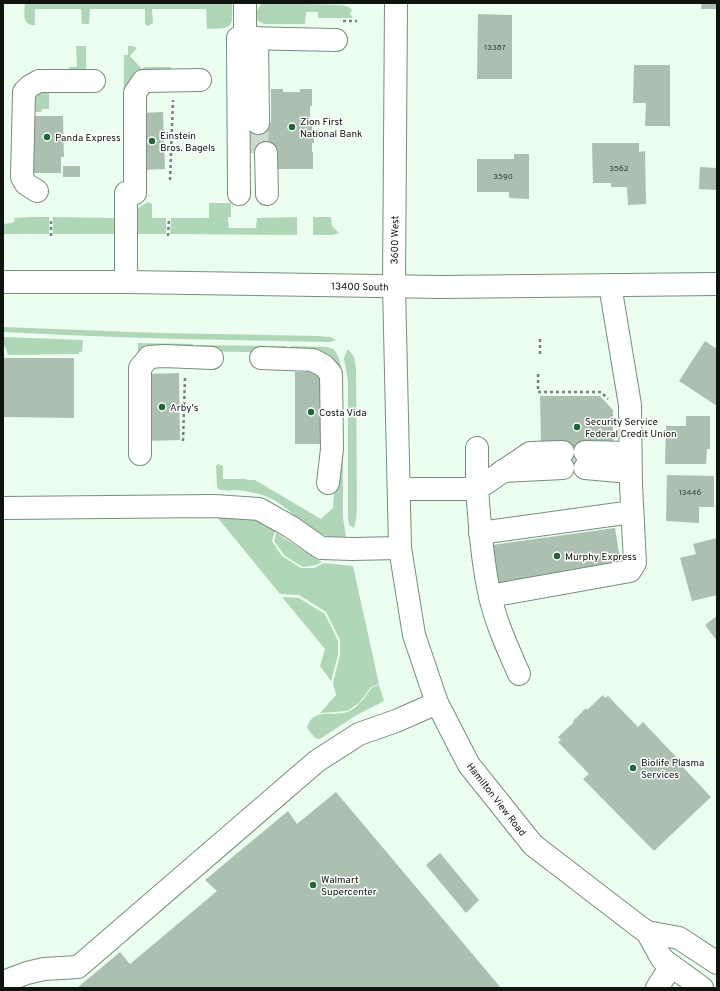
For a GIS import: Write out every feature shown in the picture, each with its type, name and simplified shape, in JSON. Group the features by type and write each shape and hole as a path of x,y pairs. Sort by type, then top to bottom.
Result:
{"main road":[{"path":"245,3 252,39 257,123"},
{"name":"3600 West","path":"396,3 394,286 400,548"},
{"path":"252,39 336,40"},
{"path":"252,39 253,194 256,153"},
{"path":"126,282 136,93 142,81 200,80"},
{"path":"37,192 26,184 22,177 24,92 30,86 39,81 94,81"},
{"name":"13400 South","path":"3,282 126,282 441,287 717,284"},
{"path":"490,596 630,571 635,563 630,463 630,405 610,285"},
{"path":"140,454 140,368 149,357 164,356 212,358"},
{"path":"261,358 313,360 324,366 331,374 332,449 328,483"},
{"path":"477,448 477,489 480,533 490,596 497,621 519,674"},
{"path":"399,489 477,489 530,453 562,460"},
{"path":"585,460 630,463"},
{"path":"3,508 214,506 259,509 291,527 321,548 400,548"},
{"path":"480,533 632,512"},
{"name":"Hamilton View Road","path":"400,548 414,635 437,703 469,765 533,845 647,932"},
{"path":"3,982 27,973 44,969 78,967 317,761 360,734 396,721 437,703"},
{"path":"647,932 679,938 717,963"},
{"path":"647,932 662,959 702,988"},
{"path":"657,988 671,966"}],"path":[{"path":"170,180 173,80"},
{"path":"168,236 169,219"},
{"path":"51,221 51,236"},
{"path":"540,339 540,354"},
{"path":"183,441 185,372"},
{"path":"538,374 538,392 601,392 611,402 627,389"}],"green space":[{"path":"25,3 232,3 232,18 230,25 227,27 207,29 206,9 152,9 153,23 148,26 145,23 145,9 90,9 89,24 82,24 81,9 35,9 35,25 31,25 25,18"},
{"path":"263,3 342,5 349,7 352,10 350,14 353,18 318,18 318,12 306,12 305,24 264,24 258,21 256,13 260,5"},
{"path":"76,46 86,46 86,70 69,71 69,67 77,67"},
{"path":"128,46 137,48 130,56 142,69 145,67 171,67 171,75 144,75 128,172 123,172 124,55 128,55"},
{"path":"49,86 49,109 42,109 41,112 30,112 30,95"},
{"path":"148,202 152,204 152,218 166,218 166,234 137,234 138,208"},
{"path":"209,203 231,203 231,217 228,217 229,228 256,228 257,218 297,217 297,235 170,234 171,218 209,218"},
{"path":"49,217 49,234 3,234 3,224 14,222 15,218"},
{"path":"53,217 117,218 117,234 53,234"},
{"path":"313,217 331,217 332,226 339,233 332,235 313,235"},
{"path":"3,327 159,333 319,336 330,337 336,340 330,342 85,336 3,332"},
{"path":"3,337 83,340 82,352 79,352 79,354 8,355 6,348 3,345"},
{"path":"138,343 193,344 193,351 138,355"},
{"path":"197,345 286,346 286,353 197,351"},
{"path":"291,346 331,348 337,354 340,362 343,376 343,517 346,537 336,538 326,536 316,531 270,498 241,490 222,490 217,487 216,466 218,464 223,466 223,479 255,480 321,519 333,508 335,481 337,371 291,353"},
{"path":"348,349 354,357 356,368 357,509 354,528 349,525 348,517 348,381 344,359"},
{"path":"217,517 240,517 257,520 275,531 272,541 282,556 301,568 314,568 324,563 353,566 379,684 371,687 359,703 347,711 320,713 336,695 333,683 340,655 340,640 326,612 299,595 280,594"},
{"path":"276,533 322,562 316,565 303,567 285,556 274,541"},
{"path":"282,597 299,598 325,614 338,641 338,655 331,681 320,666 325,649"},
{"path":"379,685 384,701 355,716 320,739 315,738 307,728 313,717 324,714 347,712 351,710 361,701 372,687"}],"building":[{"path":"702,3 717,3 717,9 701,9"},
{"path":"478,14 512,15 512,79 477,79"},
{"path":"634,65 670,65 670,126 645,126 646,103 633,103"},
{"name":"Zion First National Bank","path":"271,89 283,89 283,92 300,92 300,89 312,89 310,121 312,121 312,132 314,132 314,143 312,143 313,169 272,169 272,153 242,153 242,123 271,123"},
{"name":"Einstein Bros. Bagels","path":"163,112 165,169 141,170 140,113"},
{"name":"Panda Express","path":"31,116 63,116 64,157 61,157 61,173 30,173"},
{"path":"592,143 639,143 639,152 645,151 646,204 628,205 627,187 611,187 611,183 593,183"},
{"path":"514,154 529,154 529,199 509,198 509,192 477,192 477,159 514,159"},
{"path":"63,166 80,166 80,177 63,177"},
{"path":"700,167 717,168 717,190 699,189"},
{"path":"705,341 717,349 717,406 679,381"},
{"path":"3,358 74,358 74,418 3,417"},
{"name":"Costa Vida","path":"295,372 322,372 327,444 295,444"},
{"name":"Arby's","path":"179,373 180,440 145,441 145,374"},
{"name":"Security Service Federal Credit Union","path":"540,396 600,396 613,410 613,445 585,470 562,470 541,444"},
{"path":"686,416 710,416 710,449 707,449 706,464 665,464 666,426 686,426"},
{"path":"667,475 714,476 714,507 699,507 699,523 666,521"},
{"name":"Murphy Express","path":"615,528 621,566 498,584 492,545"},
{"path":"717,538 717,595 692,601 680,558 696,554 693,544"},
{"path":"717,616 717,641 705,625"},
{"name":"Biolife Plasma Services","path":"603,695 605,698 608,696 638,727 643,722 711,797 654,851 583,779 589,774 558,742 561,740 558,737 574,722 573,721 586,708 587,710"},
{"name":"Walmart Supercenter","path":"336,792 501,988 77,988 120,952 130,964 217,891 205,880 288,811 297,824"},
{"path":"440,853 479,900 466,913 426,865"}],"tunnel":[{"path":"257,153 258,123"},
{"path":"563,461 585,461"}],"place":[{"name":"Zion First National Bank","path":"292,127"},
{"name":"Panda Express","path":"47,137"},
{"name":"Einstein Bros. Bagels","path":"152,141"},
{"name":"Arby's","path":"162,407"},
{"name":"Costa Vida","path":"311,412"},
{"name":"Security Service Federal Credit Union","path":"577,427"},
{"name":"Murphy Express","path":"557,556"},
{"name":"Biolife Plasma Services","path":"633,768"},
{"name":"Walmart Supercenter","path":"313,885"}]}
